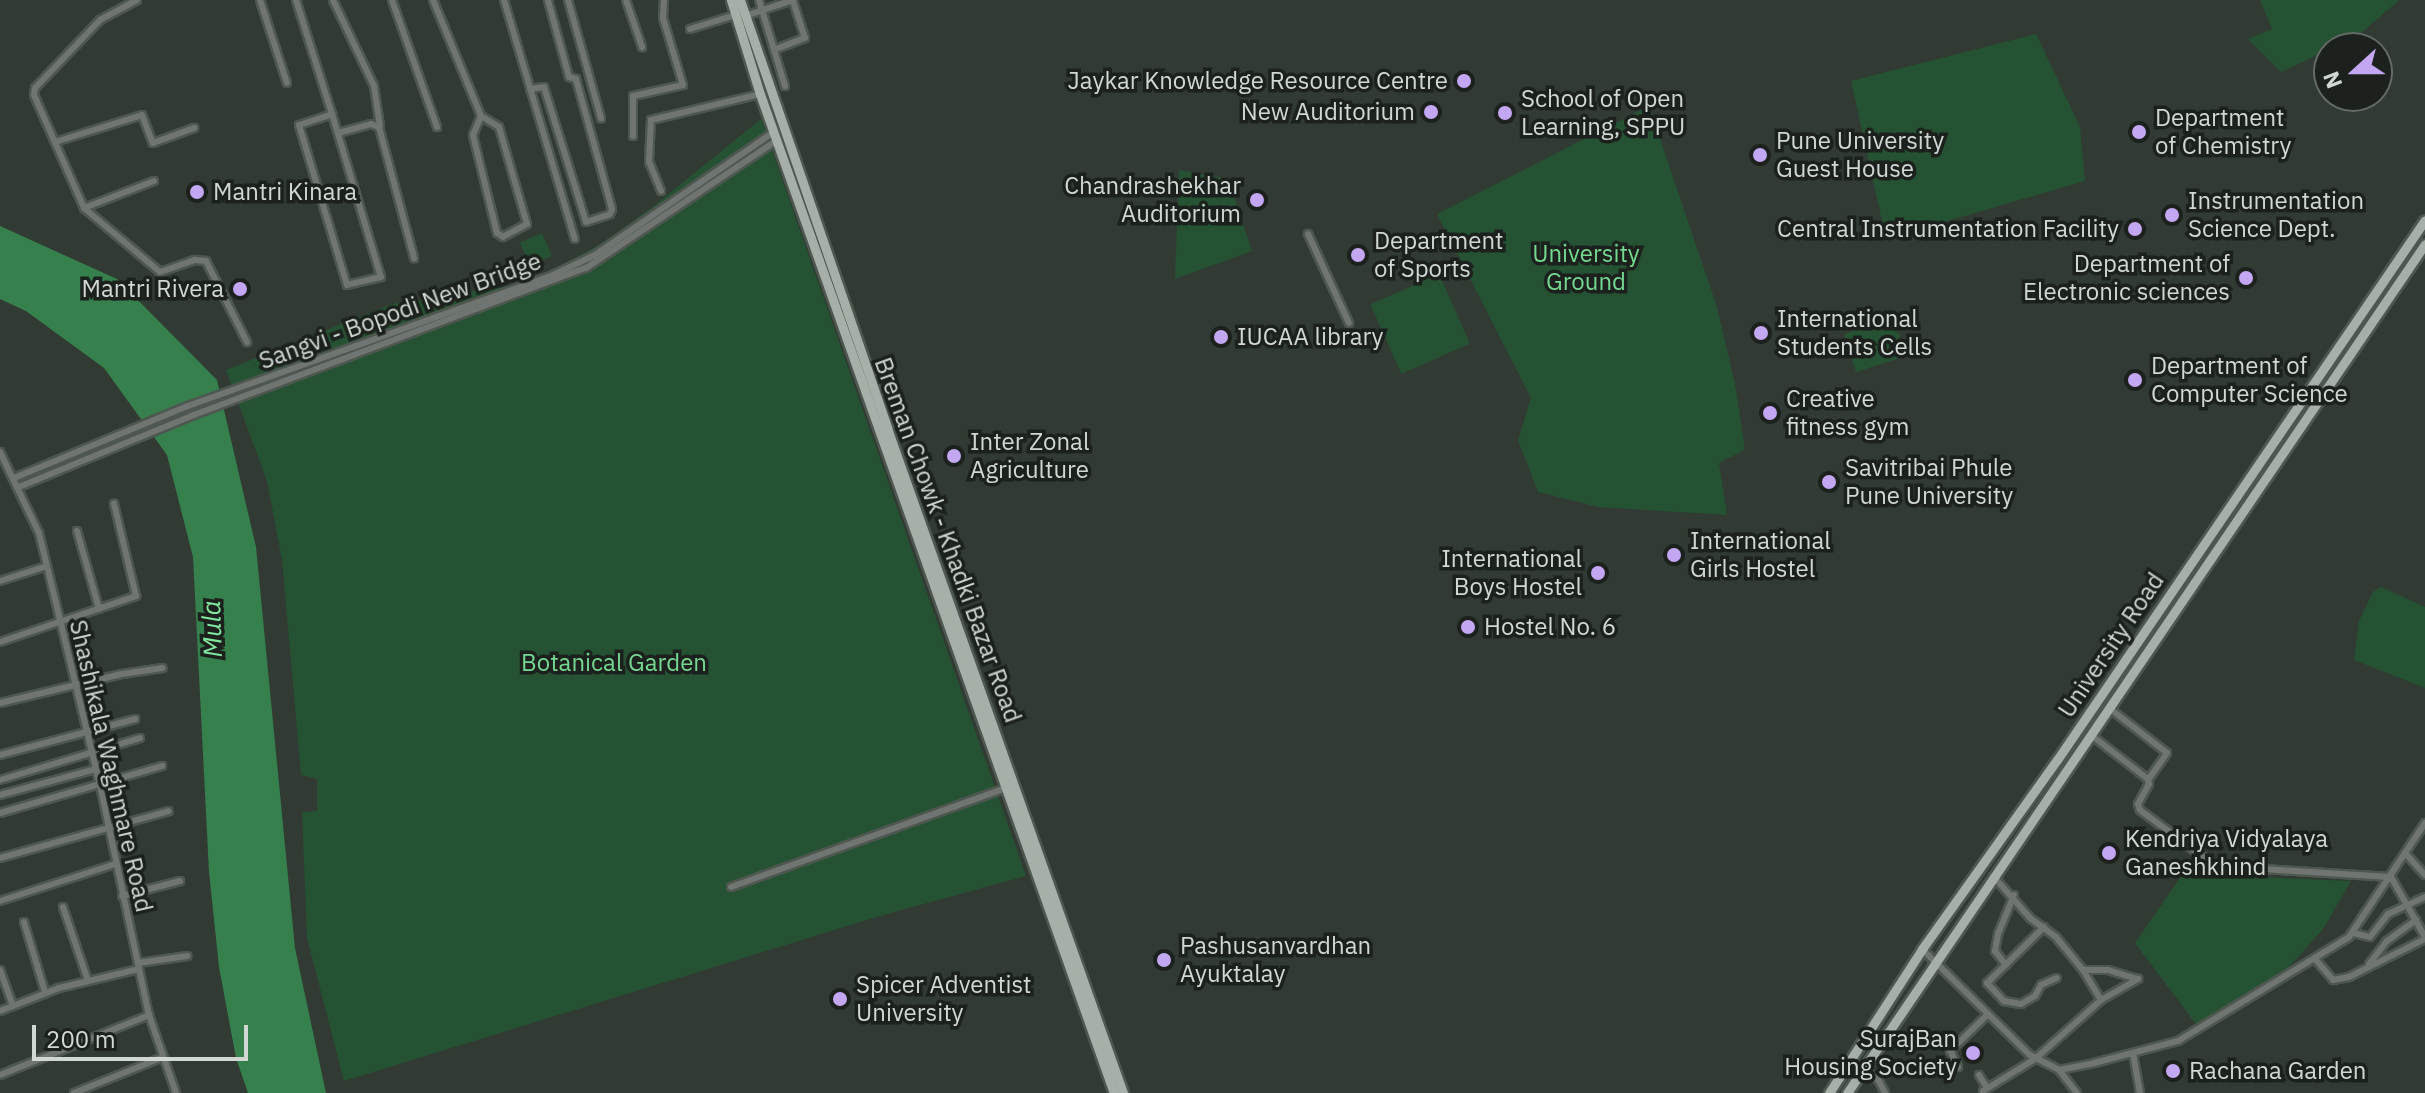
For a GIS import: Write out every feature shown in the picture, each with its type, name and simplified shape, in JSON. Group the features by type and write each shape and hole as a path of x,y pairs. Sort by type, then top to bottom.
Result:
{"main road":[{"name":"Breman Chowk - Khadki Bazar Road","path":"731,0 740,16 1114,1093"},
{"name":"Breman Chowk - Khadki Bazar Road","path":"740,0 740,16"},
{"name":"Breman Chowk - Khadki Bazar Road","path":"765,92 775,136 1123,1093"},
{"name":"University Road","path":"1829,1093 1922,949 2066,747 2425,220"},
{"name":"University Road","path":"1847,1093 2425,244"}],"street":[{"path":"137,0 100,20 35,88 34,95 84,208 160,272 195,260 206,261 247,342"},
{"path":"260,0 287,83"},
{"path":"296,0 332,114 338,133 381,277 347,285 299,125 332,114"},
{"path":"333,0 374,86 380,130 414,258"},
{"path":"392,0 437,127"},
{"path":"433,0 481,116 499,127 527,224 524,229 503,237 497,233 473,135 481,116"},
{"path":"504,0 575,239"},
{"path":"530,89 544,87 586,222 610,214 612,209 576,79 569,77 548,0"},
{"path":"568,0 580,54 601,118"},
{"path":"626,0 642,47"},
{"path":"633,136 633,96 683,85 663,18 664,0"},
{"path":"759,0 785,86"},
{"path":"690,29 793,0 805,38 776,49"},
{"path":"661,191 649,162 651,120 765,92"},
{"path":"55,142 142,115 153,143 194,128"},
{"path":"338,133 371,124 380,130"},
{"name":"Sangvi - Bopodi New Bridge","path":"19,487 194,415 565,278 627,244 775,136"},
{"name":"Sangvi - Bopodi New Bridge","path":"14,478 188,406 553,275 595,255 745,158"},
{"path":"84,208 154,181"},
{"path":"1308,234 1349,323"},
{"name":"Shashikala Waghmare Road","path":"0,452 34,518 100,785 149,1015 175,1091"},
{"path":"0,642 136,596 114,504"},
{"path":"77,531 99,609"},
{"path":"0,581 47,566"},
{"path":"0,703 163,668"},
{"path":"2109,708 2167,753 2148,780 2138,804 2140,810 2218,868 2391,877"},
{"path":"0,755 135,719"},
{"path":"2091,735 2148,780"},
{"path":"0,780 140,738"},
{"path":"0,813 162,766"},
{"path":"0,795 96,769"},
{"path":"731,887 1006,788"},
{"path":"0,858 169,811"},
{"path":"2059,1070 2178,1041 2315,959 2353,933 2425,823"},
{"path":"2406,854 2425,875"},
{"path":"0,901 115,864"},
{"path":"1993,876 2083,970 2101,1000"},
{"path":"2315,959 2333,980 2349,977 2425,938 2391,877"},
{"path":"122,896 180,881"},
{"path":"2006,965 1995,951 1998,934 2014,895"},
{"path":"2353,933 2370,937 2388,914 2425,897"},
{"path":"63,907 88,981"},
{"path":"2367,967 2387,941 2416,920"},
{"path":"24,922 45,992"},
{"path":"2044,927 1987,983 2004,1001 2021,1004 2035,996 2041,985 2057,978"},
{"path":"1922,949 2035,1059 2059,1070 2077,1093"},
{"path":"0,1011 45,992 188,956"},
{"path":"0,970 13,1006"},
{"path":"1979,1075 1985,1090 2035,1059 2101,1000 2135,983 2137,977 2108,970 2083,970"},
{"path":"1950,1051 1988,1014"},
{"path":"0,1075 149,1015"},
{"path":"1945,1039 1958,1067"},
{"path":"2133,1053 2140,1093"},
{"path":"74,1093 163,1057"},
{"path":"1863,1068 1879,1081 1885,1093"},
{"path":"164,1093 175,1091"}],"green space":[{"path":"2260,0 2399,0 2363,32 2313,32 2313,57 2281,72 2248,39 2272,29"},
{"path":"2036,34 2080,127 2085,181 1886,239 1851,81"},
{"name":"University Ground","path":"1649,106 1717,307 1735,384 1745,450 1719,463 1727,515 1598,507 1538,492 1518,440 1531,398 1437,214"},
{"name":"Botanical Garden","path":"761,119 1026,876 880,916 344,1081 307,938 302,812 317,811 317,779 301,775 282,560 267,481 226,370 392,304 515,285 554,269 601,244 654,206"},
{"path":"1179,170 1228,179 1252,251 1175,279"},
{"path":"542,233 552,256 530,265 520,242"},
{"path":"1439,274 1470,343 1401,374 1370,305"},
{"path":"1884,321 1900,335 1897,359 1856,372 1844,334"},
{"path":"2381,587 2425,607 2425,688 2354,660 2359,621 2373,592"},
{"path":"2195,856 2213,875 2351,881 2323,929 2285,971 2218,1019 2196,1024 2135,943"}],"water":[{"name":"Mula","path":"0,226 117,279 217,380 256,547 295,948 326,1093 248,1093 236,1058 219,967 209,872 193,557 167,455 104,368 26,311 0,299"}],"place":[{"name":"Jaykar Knowledge Resource Centre","path":"1464,81"},
{"name":"New Auditorium","path":"1431,112"},
{"name":"School of Open Learning, SPPU","path":"1505,113"},
{"name":"Department of Chemistry","path":"2139,132"},
{"name":"Pune University Guest House","path":"1760,155"},
{"name":"Mantri Kinara","path":"197,192"},
{"name":"Chandrashekhar Auditorium","path":"1257,200"},
{"name":"Instrumentation Science Dept.","path":"2172,215"},
{"name":"Central Instrumentation Facility","path":"2135,229"},
{"name":"Department of Sports","path":"1358,255"},
{"name":"Department of Electronic sciences","path":"2246,278"},
{"name":"Mantri Rivera","path":"240,289"},
{"name":"International Students Cells","path":"1761,333"},
{"name":"IUCAA library","path":"1221,337"},
{"name":"Department of Computer Science","path":"2135,380"},
{"name":"Creative fitness gym","path":"1770,413"},
{"name":"Inter Zonal Agriculture","path":"954,456"},
{"name":"Savitribai Phule Pune University","path":"1829,482"},
{"name":"International Girls Hostel","path":"1674,555"},
{"name":"International Boys Hostel","path":"1598,573"},
{"name":"Hostel No. 6","path":"1468,627"},
{"name":"Kendriya Vidyalaya Ganeshkhind","path":"2109,853"},
{"name":"Pashusanvardhan Ayuktalay","path":"1164,960"},
{"name":"Spicer Adventist University","path":"840,999"},
{"name":"SurajBan Housing Society","path":"1973,1053"},
{"name":"Rachana Garden","path":"2173,1071"}]}
